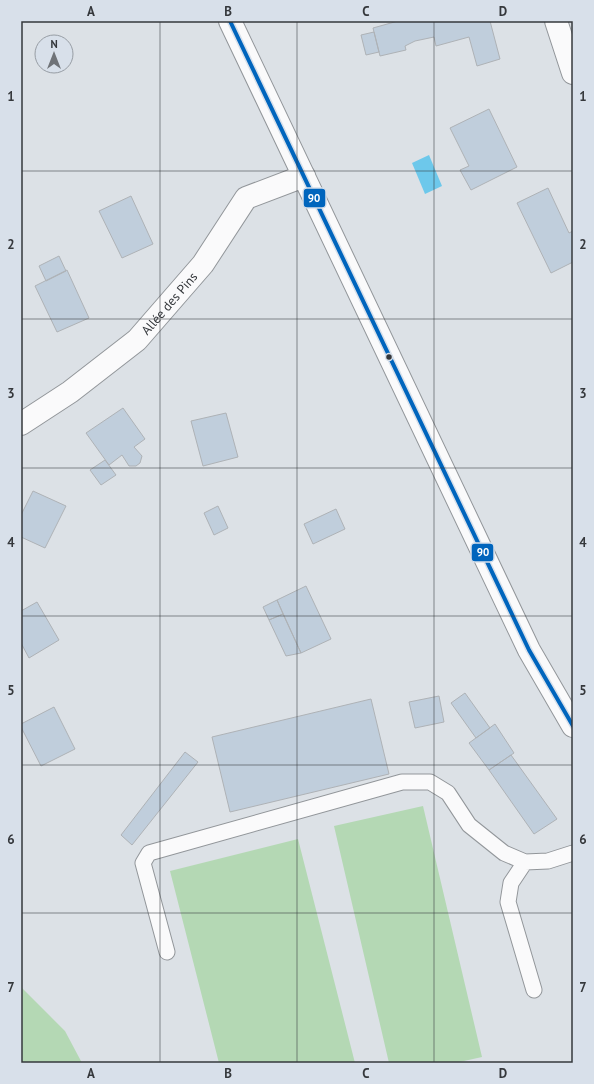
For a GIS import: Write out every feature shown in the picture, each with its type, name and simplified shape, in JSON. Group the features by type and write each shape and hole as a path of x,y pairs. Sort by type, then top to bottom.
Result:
{"main road":[{"path":"230,21 529,650 573,726"},
{"path":"556,21 573,73"},
{"name":"Allée des Pins","path":"21,424 70,392 137,340 203,264 246,198 304,176"}],"lane":[{"path":"167,952 143,863 149,854 402,782 430,782 448,793 469,825 504,852 525,862 548,861 573,853"},
{"path":"525,862 511,883 508,902 534,990"}],"green space":[{"path":"423,806 482,1057 455,1063 389,1063 334,826"},
{"path":"298,839 355,1063 219,1063 170,871"},
{"path":"21,987 65,1031 82,1063 21,1063"}],"water":[{"path":"429,155 442,186 425,194 412,163"}],"building":[{"path":"398,21 490,21 500,59 477,66 469,37 436,46 434,37 415,41 405,46 406,50 380,56 373,28"},
{"path":"374,32 379,52 366,55 361,35"},
{"path":"489,109 517,167 471,190 460,170 469,166 450,128"},
{"path":"548,188 569,233 573,231 573,262 551,273 517,203"},
{"path":"131,196 153,244 122,258 99,211"},
{"path":"59,256 66,271 46,281 39,266"},
{"path":"67,270 89,318 57,332 35,286"},
{"path":"123,408 145,439 134,447 142,456 140,463 136,466 129,466 122,455 109,465 86,433"},
{"path":"226,413 238,457 203,466 191,421"},
{"path":"105,460 116,475 101,485 90,470"},
{"path":"33,491 66,506 45,548 21,537 21,515"},
{"path":"218,506 228,528 214,535 204,513"},
{"path":"336,509 345,529 313,544 304,524"},
{"path":"306,586 331,639 301,653 277,600"},
{"path":"277,600 283,614 269,620 263,607"},
{"path":"37,602 59,640 29,658 21,643 21,611"},
{"path":"283,614 301,653 286,656 269,620"},
{"path":"465,693 490,728 476,738 451,703"},
{"path":"439,696 444,722 415,728 409,702"},
{"path":"371,699 389,774 230,812 212,737"},
{"path":"54,707 75,749 41,766 21,727 21,724"},
{"path":"495,724 514,753 489,770 469,743"},
{"path":"185,752 198,762 132,845 121,835"},
{"path":"511,755 557,819 534,834 489,770"}],"transit line":[{"name":"90","path":"230,21 529,650 573,726"}]}
